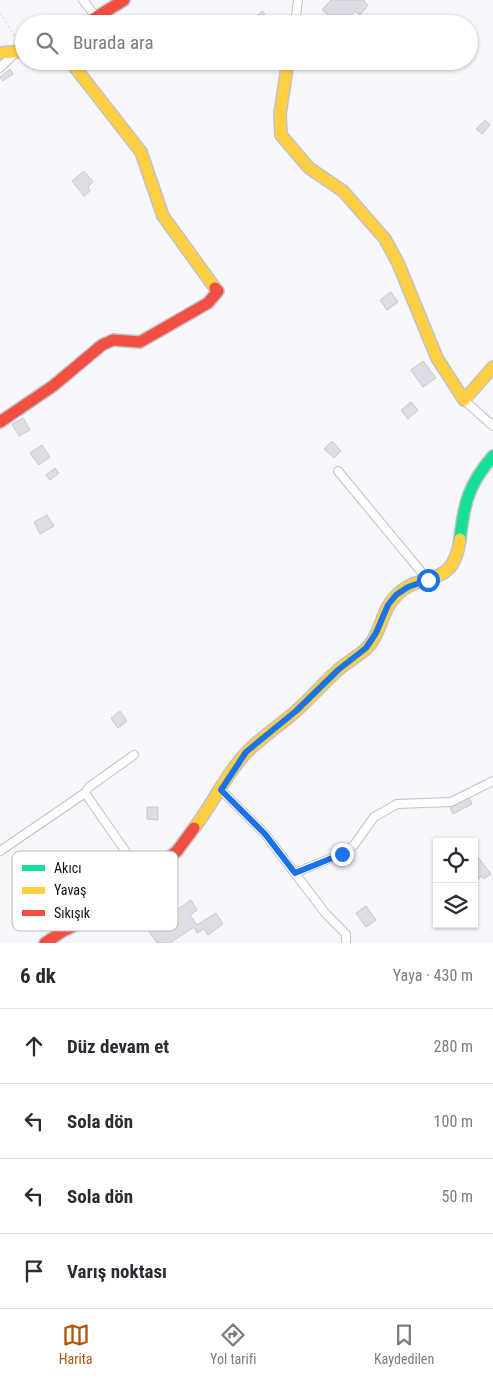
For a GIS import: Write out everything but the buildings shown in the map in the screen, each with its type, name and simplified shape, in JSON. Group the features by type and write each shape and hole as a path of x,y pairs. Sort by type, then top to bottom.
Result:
{"street":[{"path":"83,0 94,15"},
{"path":"99,15 124,0"},
{"path":"296,15 298,0"},
{"path":"0,54 15,50"},
{"path":"0,68 15,54"},
{"path":"0,422 54,386 102,345 113,340 140,342 208,303 218,291 158,208 142,152 77,70"},
{"path":"287,70 280,114 281,135 309,168 343,191 384,239 398,263 438,358 450,380 464,400 493,426"},
{"path":"464,400 493,367"},
{"path":"177,851 206,813 246,752 296,711 338,670 366,648 376,633 388,605 396,595 408,587 444,573 455,561 469,490 476,476 493,456"},
{"path":"338,471 428,580"},
{"path":"0,851 85,793 89,787 134,756"},
{"path":"295,873 342,854 354,845 374,817 396,804 451,802 493,781"},
{"path":"221,790 265,834 326,914 346,934 346,943"},
{"path":"85,793 125,851"},
{"path":"44,943 64,931"}],"path":[{"path":"0,13 15,40"}],"traffic: fast":[{"path":"460,539 463,514 469,494 478,476 493,456"}],"traffic: slow":[{"path":"0,53 15,52"},
{"path":"77,70 141,152 163,216 215,288"},
{"path":"287,70 280,114 281,135 309,168 343,191 385,239 398,263 437,358 464,400 493,367"},
{"path":"194,828 246,753 295,712 338,670 366,649 375,637 387,609 395,597 405,588 435,577 451,566 456,556 460,539"}],"traffic: jam":[{"path":"100,15 124,0"},
{"path":"0,422 53,386 102,345 113,340 140,342 208,303 218,291 215,288"},
{"path":"177,851 194,828"},
{"path":"45,943 63,931"}],"route":[{"path":"342,854 302,868 295,873 265,834 221,790 233,769 246,752 296,711 338,670 366,648 376,633 388,605 396,595 408,587 428,580"}]}
